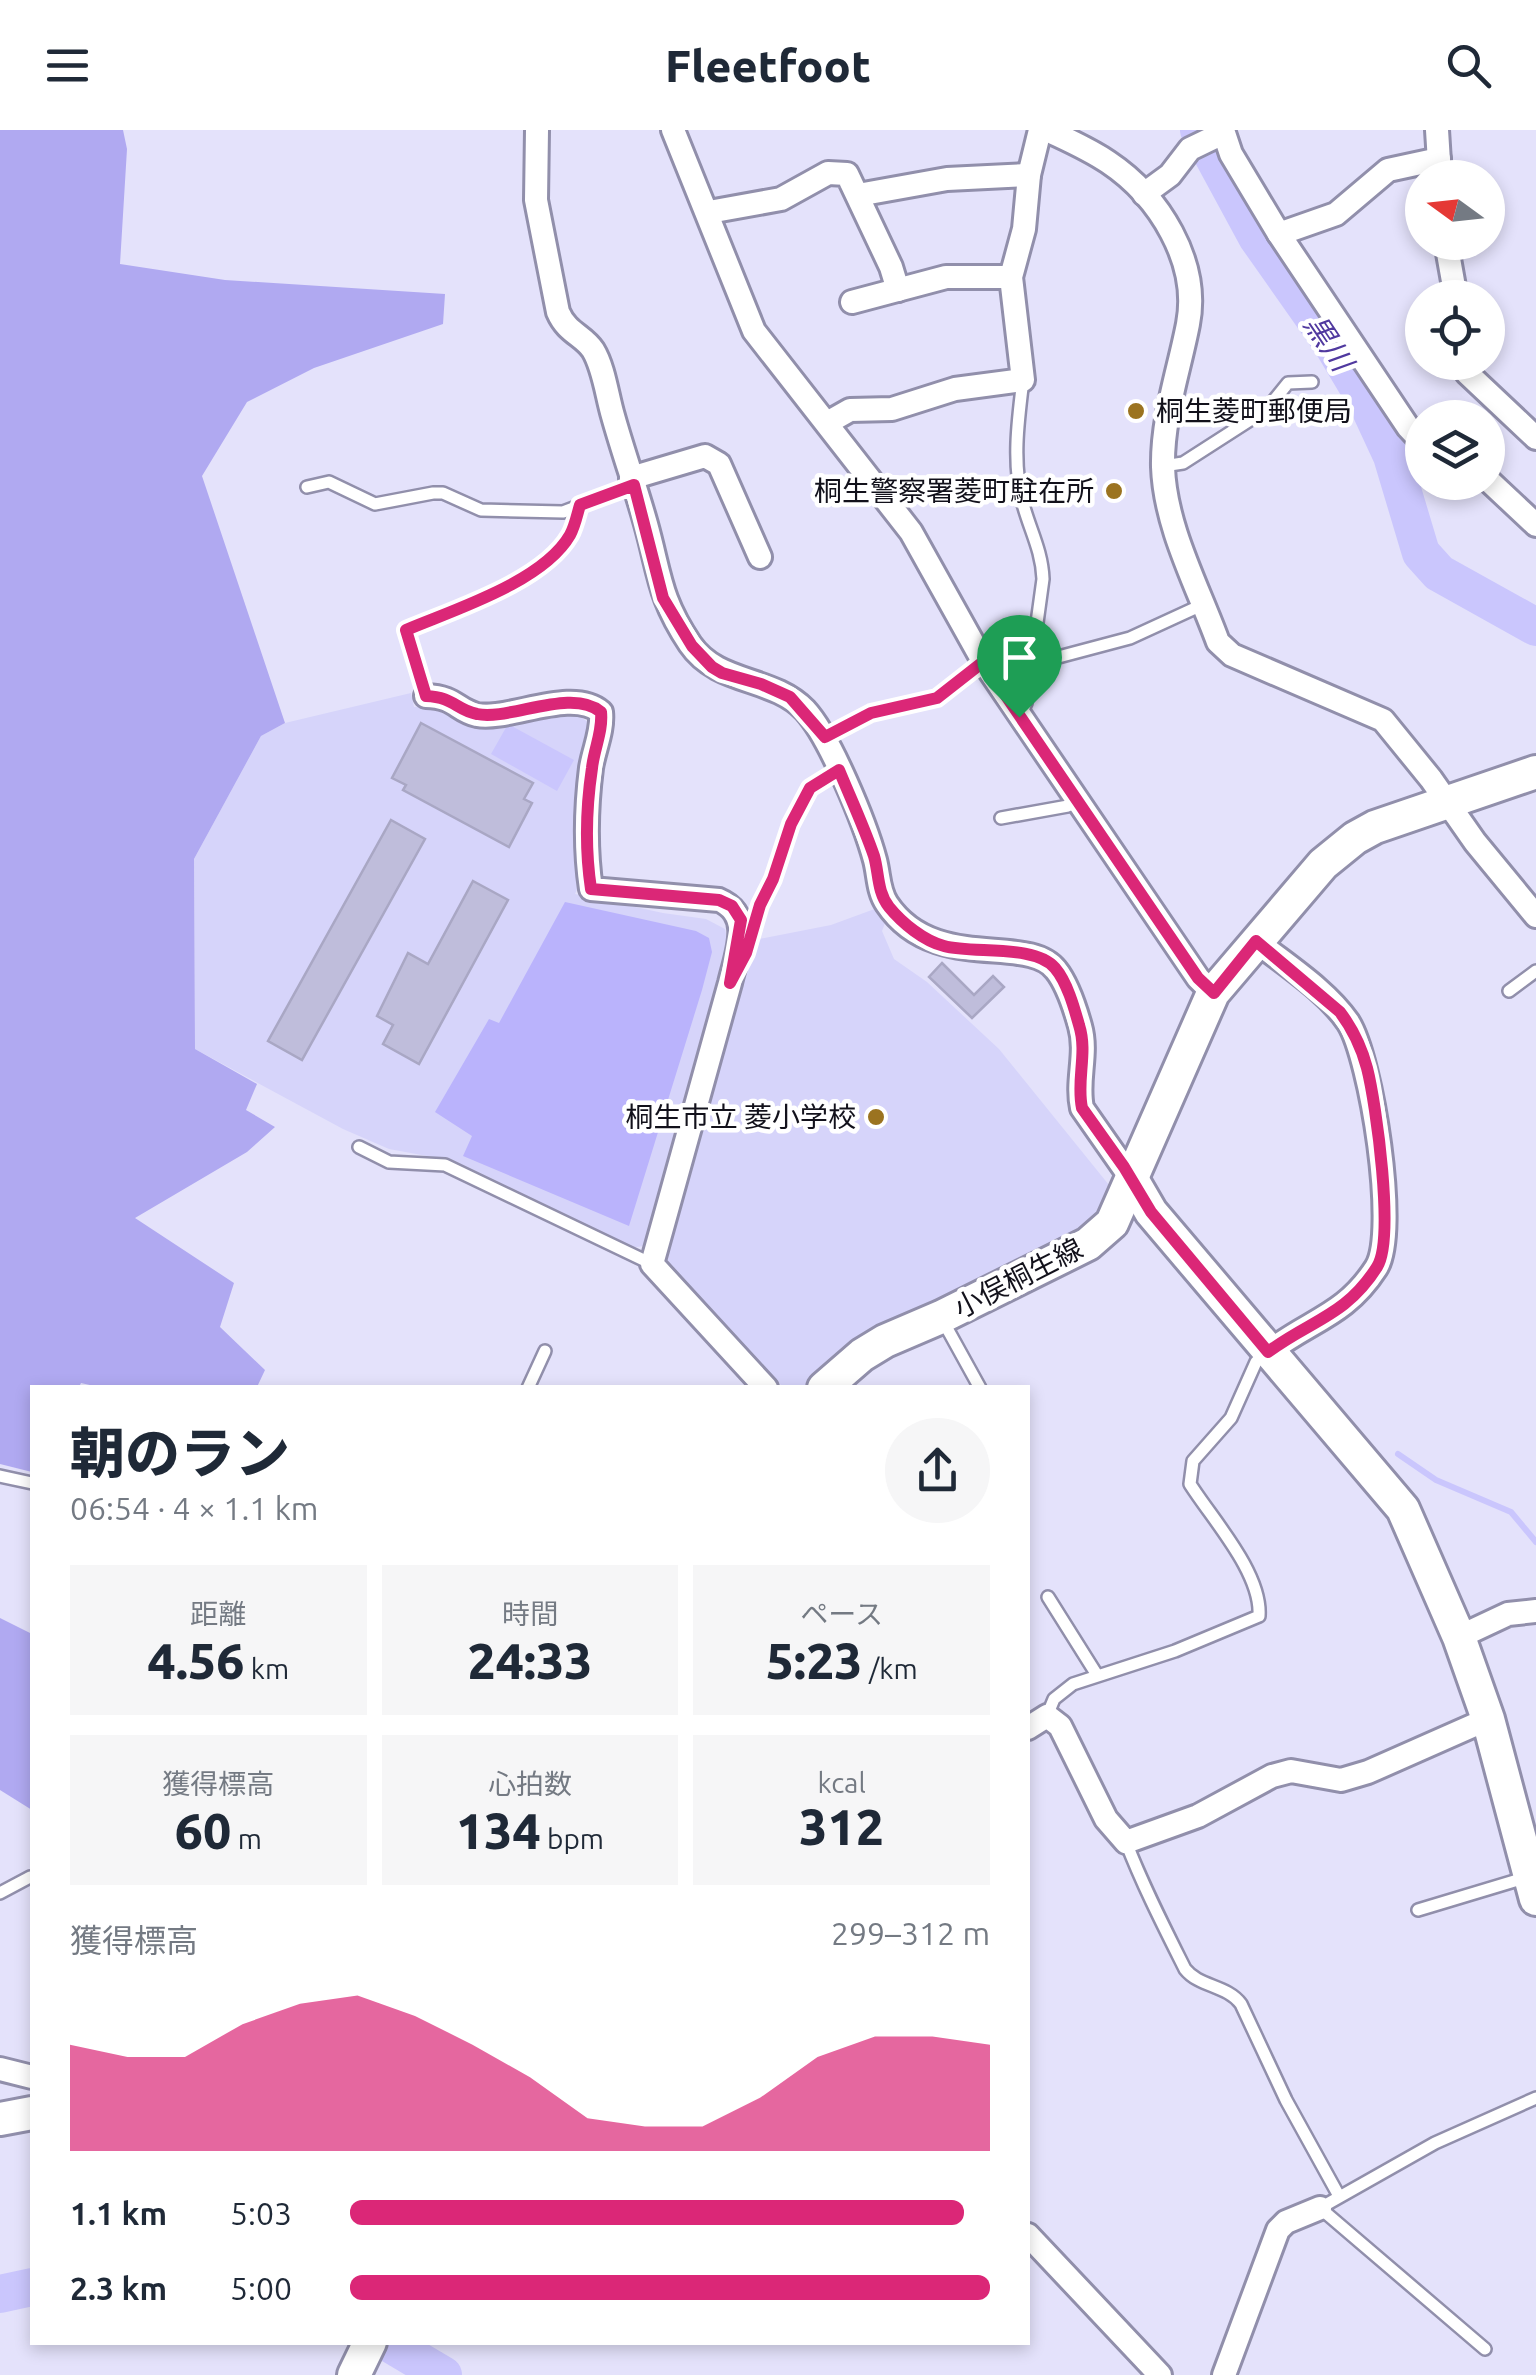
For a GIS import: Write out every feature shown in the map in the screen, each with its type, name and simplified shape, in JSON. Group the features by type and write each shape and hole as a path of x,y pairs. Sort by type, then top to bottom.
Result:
{"main road":[{"name":"小俣桐生線","path":"828,1385 873,1347 941,1318 1088,1244 1112,1224 1214,993 1323,864 1375,827 1536,772"},
{"path":"1133,1181 1151,1212 1403,1509 1459,1637 1488,1719 1532,1888"},
{"path":"0,2118 30,2114"},
{"path":"354,2375 369,2345"}],"street":[{"path":"537,130 536,200 558,312 564,325 593,350 663,598 692,646 712,667 790,697 825,737 874,857 882,894 896,914 936,944 1022,954 1039,958 1056,969 1080,1025 1085,1048 1082,1108 1133,1181"},
{"path":"674,130 754,332 911,532 983,662 1019,717 1198,978 1214,993"},
{"path":"827,423 850,410 892,409 955,389 1023,380 1011,277 1024,229 1029,175 1044,130 1110,162 1164,219 1186,264 1192,293 1189,322 1167,418 1163,466 1176,530 1218,642 1232,656 1383,720 1536,916"},
{"path":"1175,130 1188,152"},
{"path":"1437,130 1439,160"},
{"path":"1144,194 1170,175 1188,152 1221,133 1279,234 1405,423"},
{"path":"1279,234 1336,214 1388,170 1405,169"},
{"path":"709,212 781,199 836,171 847,174 892,267 898,290"},
{"path":"858,195 947,178 1029,175"},
{"path":"852,302 946,277 1011,277"},
{"path":"1473,380 1536,438"},
{"path":"632,482 704,456 712,458 760,556"},
{"path":"1505,496 1536,525"},
{"path":"426,696 446,696 478,715 582,703 601,712 587,802 591,889 719,900 732,906 741,920 730,983 652,1264 763,1385"},
{"path":"1256,941 1326,999 1350,1025 1367,1068 1387,1226 1382,1258 1346,1306 1268,1352"},
{"path":"1459,1637 1508,1614 1536,1611"},
{"path":"1037,1722 1060,1726 1106,1819 1126,1842 1198,1816 1272,1776 1291,1771 1341,1780 1488,1719"},
{"path":"0,2069 30,2076"},
{"path":"1224,2375 1278,2230 1286,2222 1329,2202"},
{"path":"1030,2237 1160,2375"}],"lane":[{"path":"1019,717 1026,704 1032,664 1042,560 1022,502 1017,452 1023,380"},
{"path":"1163,466 1183,463 1268,409 1288,383 1312,382"},
{"path":"307,487 329,482 375,504 433,493 481,510 562,512 632,482"},
{"path":"426,696 406,630 518,580 536,568 569,536 580,505"},
{"path":"1032,664 1130,638 1204,604"},
{"path":"825,737 871,713 937,698 983,662"},
{"path":"730,983 746,953 791,824 810,788 839,770"},
{"path":"1002,818 1077,801"},
{"path":"1509,991 1536,971"},
{"path":"359,1147 388,1162 445,1166 652,1264"},
{"path":"941,1318 978,1385"},
{"path":"529,1385 545,1351"},
{"path":"1037,1722 1054,1699 1073,1684 1174,1651 1259,1616 1239,1555 1190,1484 1193,1461 1231,1418 1256,1362 1268,1352"},
{"path":"0,1476 30,1483"},
{"path":"1048,1597 1096,1674"},
{"path":"1126,1842 1143,1888 1160,1914 1185,1969 1190,1976 1235,1996 1241,2004 1329,2202 1365,2248 1377,2254 1485,2349"},
{"path":"0,1894 30,1877"},
{"path":"1418,1910 1532,1888"},
{"path":"1329,2202 1436,2144 1536,2098"}],"shaded area":[{"path":"0,130 123,130 127,149 120,264 225,280 445,294 443,324 314,368 247,402 202,476 285,723 261,736 194,859 195,1049 257,1084 246,1110 275,1127 247,1152 135,1218 234,1283 220,1327 265,1370 258,1385 30,1385 30,1472 0,1464"},
{"path":"411,693 414,707 439,704 573,711 593,726 583,874 575,894 706,919 725,929 730,955 650,1239 644,1246 629,1248 449,1160 389,1149 343,1129 195,1049 194,859 261,736 285,723"},
{"path":"508,724 574,760 557,791 491,754"},
{"path":"565,902 696,931 709,938 712,952 629,1226 463,1156 472,1136 435,1112 489,1019 499,1023"},
{"name":"桐生市立 菱小学校","path":"880,907 887,918 882,931 894,959 927,982 999,1049 1113,1190 1102,1214 1082,1230 815,1385 781,1385 687,1291 665,1255 734,992 754,940 831,925"},
{"path":"0,1618 30,1633 30,1809 0,1790"}],"building":[{"path":"421,723 533,783 524,799 532,803 509,847 403,790 406,785 392,778"},
{"path":"391,820 425,839 302,1060 268,1041"},
{"path":"473,881 508,900 419,1064 383,1044 393,1025 377,1016 408,953 428,964"},
{"path":"942,963 974,995 993,976 1004,987 972,1018 929,977"}],"waterway":[{"name":"黒川","path":"1199,130 1257,237 1333,345 1367,402 1392,456 1421,553 1439,573 1536,627"},
{"path":"1398,1454 1436,1480 1511,1512 1536,1542"},
{"path":"0,2294 30,2287"},
{"path":"392,2345 443,2375"}],"place":[{"name":"桐生菱町郵便局","path":"1136,411"},
{"name":"桐生警察署菱町駐在所","path":"1114,491"},
{"name":"桐生市立 菱小学校","path":"876,1117"}],"route":[{"path":"634,485 663,598 692,646 722,673 790,697 825,737 871,713 937,698 983,662 1019,717 1198,978 1214,993 1256,941 1340,1012 1350,1025 1367,1068 1386,1213 1382,1258 1346,1306 1268,1352 1141,1199 1124,1167 1082,1108 1085,1048 1080,1025 1056,969 1039,958 1022,954 936,944 896,914 882,894 874,857 839,770 810,788 791,824 746,953 730,983 741,920 732,906 719,900 591,889 587,802 601,712 594,706 570,703 478,715 446,696 426,696 406,630 518,580 560,548 569,536 580,505 634,485"}]}
